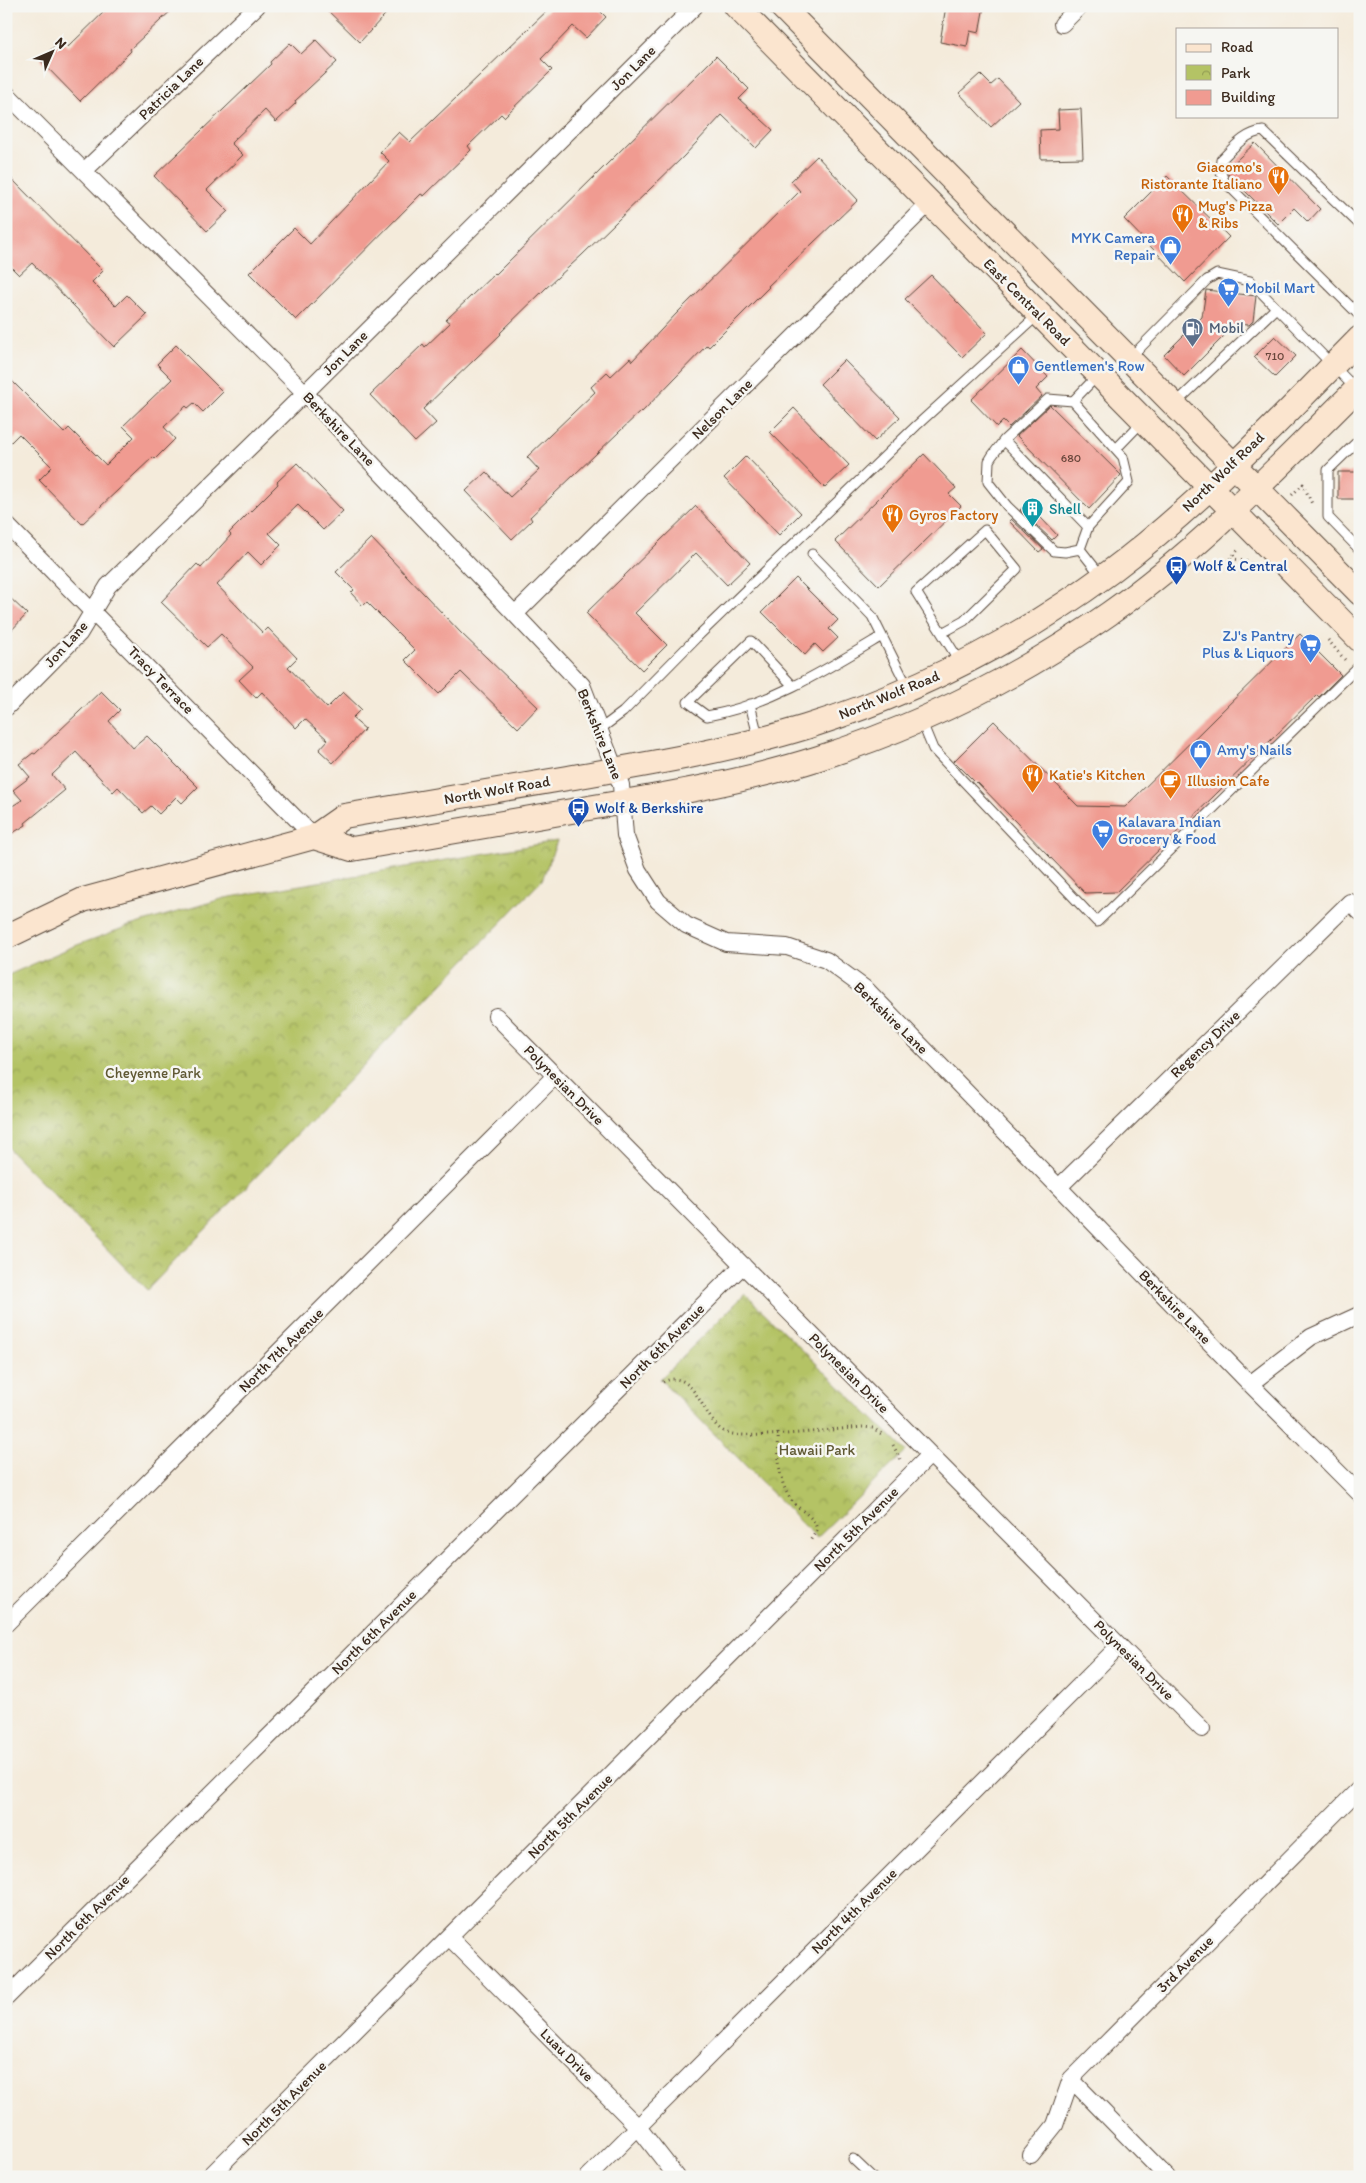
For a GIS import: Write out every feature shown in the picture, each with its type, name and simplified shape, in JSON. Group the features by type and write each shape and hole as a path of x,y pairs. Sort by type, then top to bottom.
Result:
{"main road":[{"name":"East Central Road","path":"736,6 1360,640"},
{"path":"781,6 1232,464 1357,584"},
{"name":"North Wolf Road","path":"6,937 83,900 314,837 344,816 701,754 759,740 848,713 908,688 961,664 1014,635 1102,577 1169,524 1360,338"},
{"path":"314,837 352,849 711,786 781,769 850,748 921,720 1018,671 1089,628 1134,595 1188,552 1358,389"}],"street":[{"name":"Patricia Lane","path":"84,171 257,6"},
{"name":"Jon Lane","path":"6,708 79,634 108,586 694,6"},
{"path":"1062,24 1080,6"},
{"name":"Berkshire Lane","path":"6,93 305,393 582,685 621,785 625,835 638,870 658,901 686,925 726,943 788,948 826,960 867,990 1250,1384 1360,1494"},
{"name":"Nelson Lane","path":"516,614 929,204"},
{"name":"Tracy Terrace","path":"6,524 94,611 314,837"},
{"name":"Regency Drive","path":"1059,1187 1355,907"},
{"name":"Polynesian Drive","path":"496,1016 1202,1729"},
{"name":"North 7th Avenue","path":"6,1624 555,1076"},
{"name":"North 6th Avenue","path":"6,1998 743,1265"},
{"path":"1250,1384 1311,1337 1358,1315"},
{"name":"North 5th Avenue","path":"209,2177 450,1938 930,1455"},
{"name":"North 4th Avenue","path":"588,2177 1119,1646"},
{"name":"3rd Avenue","path":"1031,2154 1055,2125 1071,2078 1360,1788"},
{"name":"Luau Drive","path":"450,1938 638,2127 677,2177"},
{"path":"1071,2078 1167,2177"}],"lane":[{"path":"1360,225 1264,131 1244,137 1221,160 1220,170 1224,181 1360,316"},
{"path":"1129,359 1207,280 1217,274 1250,281 1358,389"},
{"path":"1174,405 1276,308"},
{"path":"599,730 623,712 696,638 908,433 1039,314"},
{"path":"1073,401 1098,375"},
{"path":"1048,399 1073,401 1123,457 1129,482 1088,526 1080,548 1066,552 1054,551 1007,506 988,482 989,461 1004,440 1048,399"},
{"path":"1116,449 1144,421"},
{"path":"1360,439 1328,470 1328,517 1360,550"},
{"path":"1004,440 1088,526"},
{"path":"942,633 964,621 1017,569 985,530 916,592 961,664"},
{"path":"1080,548 1102,577"},
{"path":"812,554 872,616 908,688"},
{"path":"792,686 751,640 688,702 706,716 730,712 814,678 882,636"},
{"path":"921,720 933,749 1097,922 1360,665"},
{"path":"750,704 759,740"},
{"path":"853,2159 872,2177"}],"path":[{"path":"1300,487 1303,484"},
{"path":"1230,559 1234,555"},
{"path":"663,1382 670,1379 684,1382 692,1388 715,1425 727,1433 737,1436 863,1427 873,1428 889,1439 903,1465 911,1473"},
{"path":"778,1433 781,1477 784,1488 798,1508 811,1516 816,1523 817,1530 810,1541"}],"green space":[{"name":"Cheyenne Park","path":"557,841 542,880 147,1290 6,1146 6,976 72,947 126,927 225,898"},
{"name":"Hawaii Park","path":"745,1294 906,1451 817,1538 660,1379"}],"building":[{"path":"110,6 176,6 130,49 131,51 80,101 40,60 61,40 68,47"},
{"path":"323,6 393,6 360,42"},
{"path":"552,6 595,6 606,17 586,38 573,26 541,59 552,70 504,117 501,114 468,146 471,150 424,196 421,194 296,320 249,273 294,228 310,244 389,161 380,152 399,132 410,142"},
{"path":"946,6 984,6 979,33 970,31 967,47 940,42"},
{"path":"316,40 337,62 295,101 296,103 276,122 265,110 231,143 243,155 207,190 228,211 207,231 154,176 271,64 270,62 290,43 301,54"},
{"path":"716,56 749,89 739,99 773,130 756,148 722,115 684,156 423,409 436,423 415,442 370,395 423,344 425,347 450,323 446,320 496,274"},
{"path":"980,74 991,85 998,79 1019,101 991,127 959,93"},
{"path":"1081,109 1083,158 1041,159 1040,130 1059,129 1058,110"},
{"name":"Giacomo's Ristorante Italiano","path":"1255,143 1320,209 1308,222 1294,208 1278,224 1228,174 1226,170"},
{"path":"817,156 858,200 768,286 709,347 707,345 642,412 530,517 532,520 512,539 466,491 486,472 510,497 539,470 527,457 595,392 591,387 607,372 611,376 630,358 632,361 676,314 800,191 791,181"},
{"path":"6,173 103,271 92,282 116,306 127,295 147,315 114,347 32,263 19,275 6,262"},
{"path":"1167,176 1229,237 1185,282 1124,219"},
{"path":"931,275 987,333 962,357 905,299"},
{"path":"1206,290 1256,296 1253,321 1249,325 1236,324 1184,376 1164,355 1202,317"},
{"name":"Mobil","path":"1275,336 1296,356 1275,377 1254,357"},
{"path":"176,345 223,392 203,412 194,403 188,408 186,406 164,427 175,439 155,459 153,457 82,524 39,480 52,467 19,434 6,447 6,375 64,433 69,428 106,465 134,437 123,426 172,379 157,364"},
{"path":"1022,350 1048,377 1036,389 1042,396 1009,427 1003,421 997,427 971,400"},
{"path":"844,360 900,417 875,441 820,384"},
{"name":"Shell","path":"1050,405 1121,475 1089,509 1017,436"},
{"path":"794,408 849,465 825,488 770,432"},
{"path":"924,454 956,488 949,494 961,506 879,586 835,541"},
{"path":"746,456 801,513 779,535 724,478"},
{"path":"297,463 343,511 323,530 298,505 269,533 281,545 261,565 248,552 217,585 263,633 268,628 297,658 288,667 327,708 343,692 361,709 352,718 365,729 333,763 319,750 328,740 305,719 296,728 262,692 256,698 239,680 253,667 221,634 207,647 161,602 197,564 201,568 231,535 229,533"},
{"path":"1338,472 1360,472 1360,499 1338,499"},
{"path":"1027,503 1057,535 1052,540 1020,510"},
{"path":"696,506 750,563 727,585 696,553 635,613 667,645 642,670 586,613"},
{"path":"1011,519 1043,549 1039,552 1009,521"},
{"path":"371,538 461,633 538,707 518,728 461,672 439,694 405,660 415,650 367,602 363,606 351,593 354,590 336,572"},
{"path":"796,578 838,620 829,629 838,638 823,652 815,644 805,655 762,612"},
{"path":"6,594 27,614 6,636"},
{"path":"1300,634 1341,675 1319,697 1317,695 1116,892 1085,893 977,782 954,761 994,721 1078,806 1125,807"},
{"path":"101,691 120,710 109,721 133,748 147,736 198,787 182,803 176,797 159,814 151,806 143,813 118,787 113,792 76,752 52,775 65,790 25,823 26,825 6,837 6,810 22,800 13,790 30,777 19,764 33,753 35,754"}],"place":[{"name":"Giacomo's Ristorante Italiano","path":"1278,195"},
{"name":"Mug's Pizza & Ribs","path":"1182,234"},
{"name":"MYK Camera Repair","path":"1171,266"},
{"name":"Mobil Mart","path":"1229,307"},
{"name":"Mobil","path":"1193,347"},
{"name":"Gentlemen's Row","path":"1018,385"},
{"name":"Shell","path":"1033,528"},
{"name":"Gyros Factory","path":"893,534"},
{"name":"Wolf & Central","path":"1177,585"},
{"name":"ZJ's Pantry Plus & Liquors","path":"1310,664"},
{"name":"Amy's Nails","path":"1201,769"},
{"name":"Katie's Kitchen","path":"1033,794"},
{"name":"Illusion Cafe","path":"1171,800"},
{"name":"Wolf & Berkshire","path":"579,827"},
{"name":"Kalavara Indian Grocery & Food","path":"1102,850"}]}
